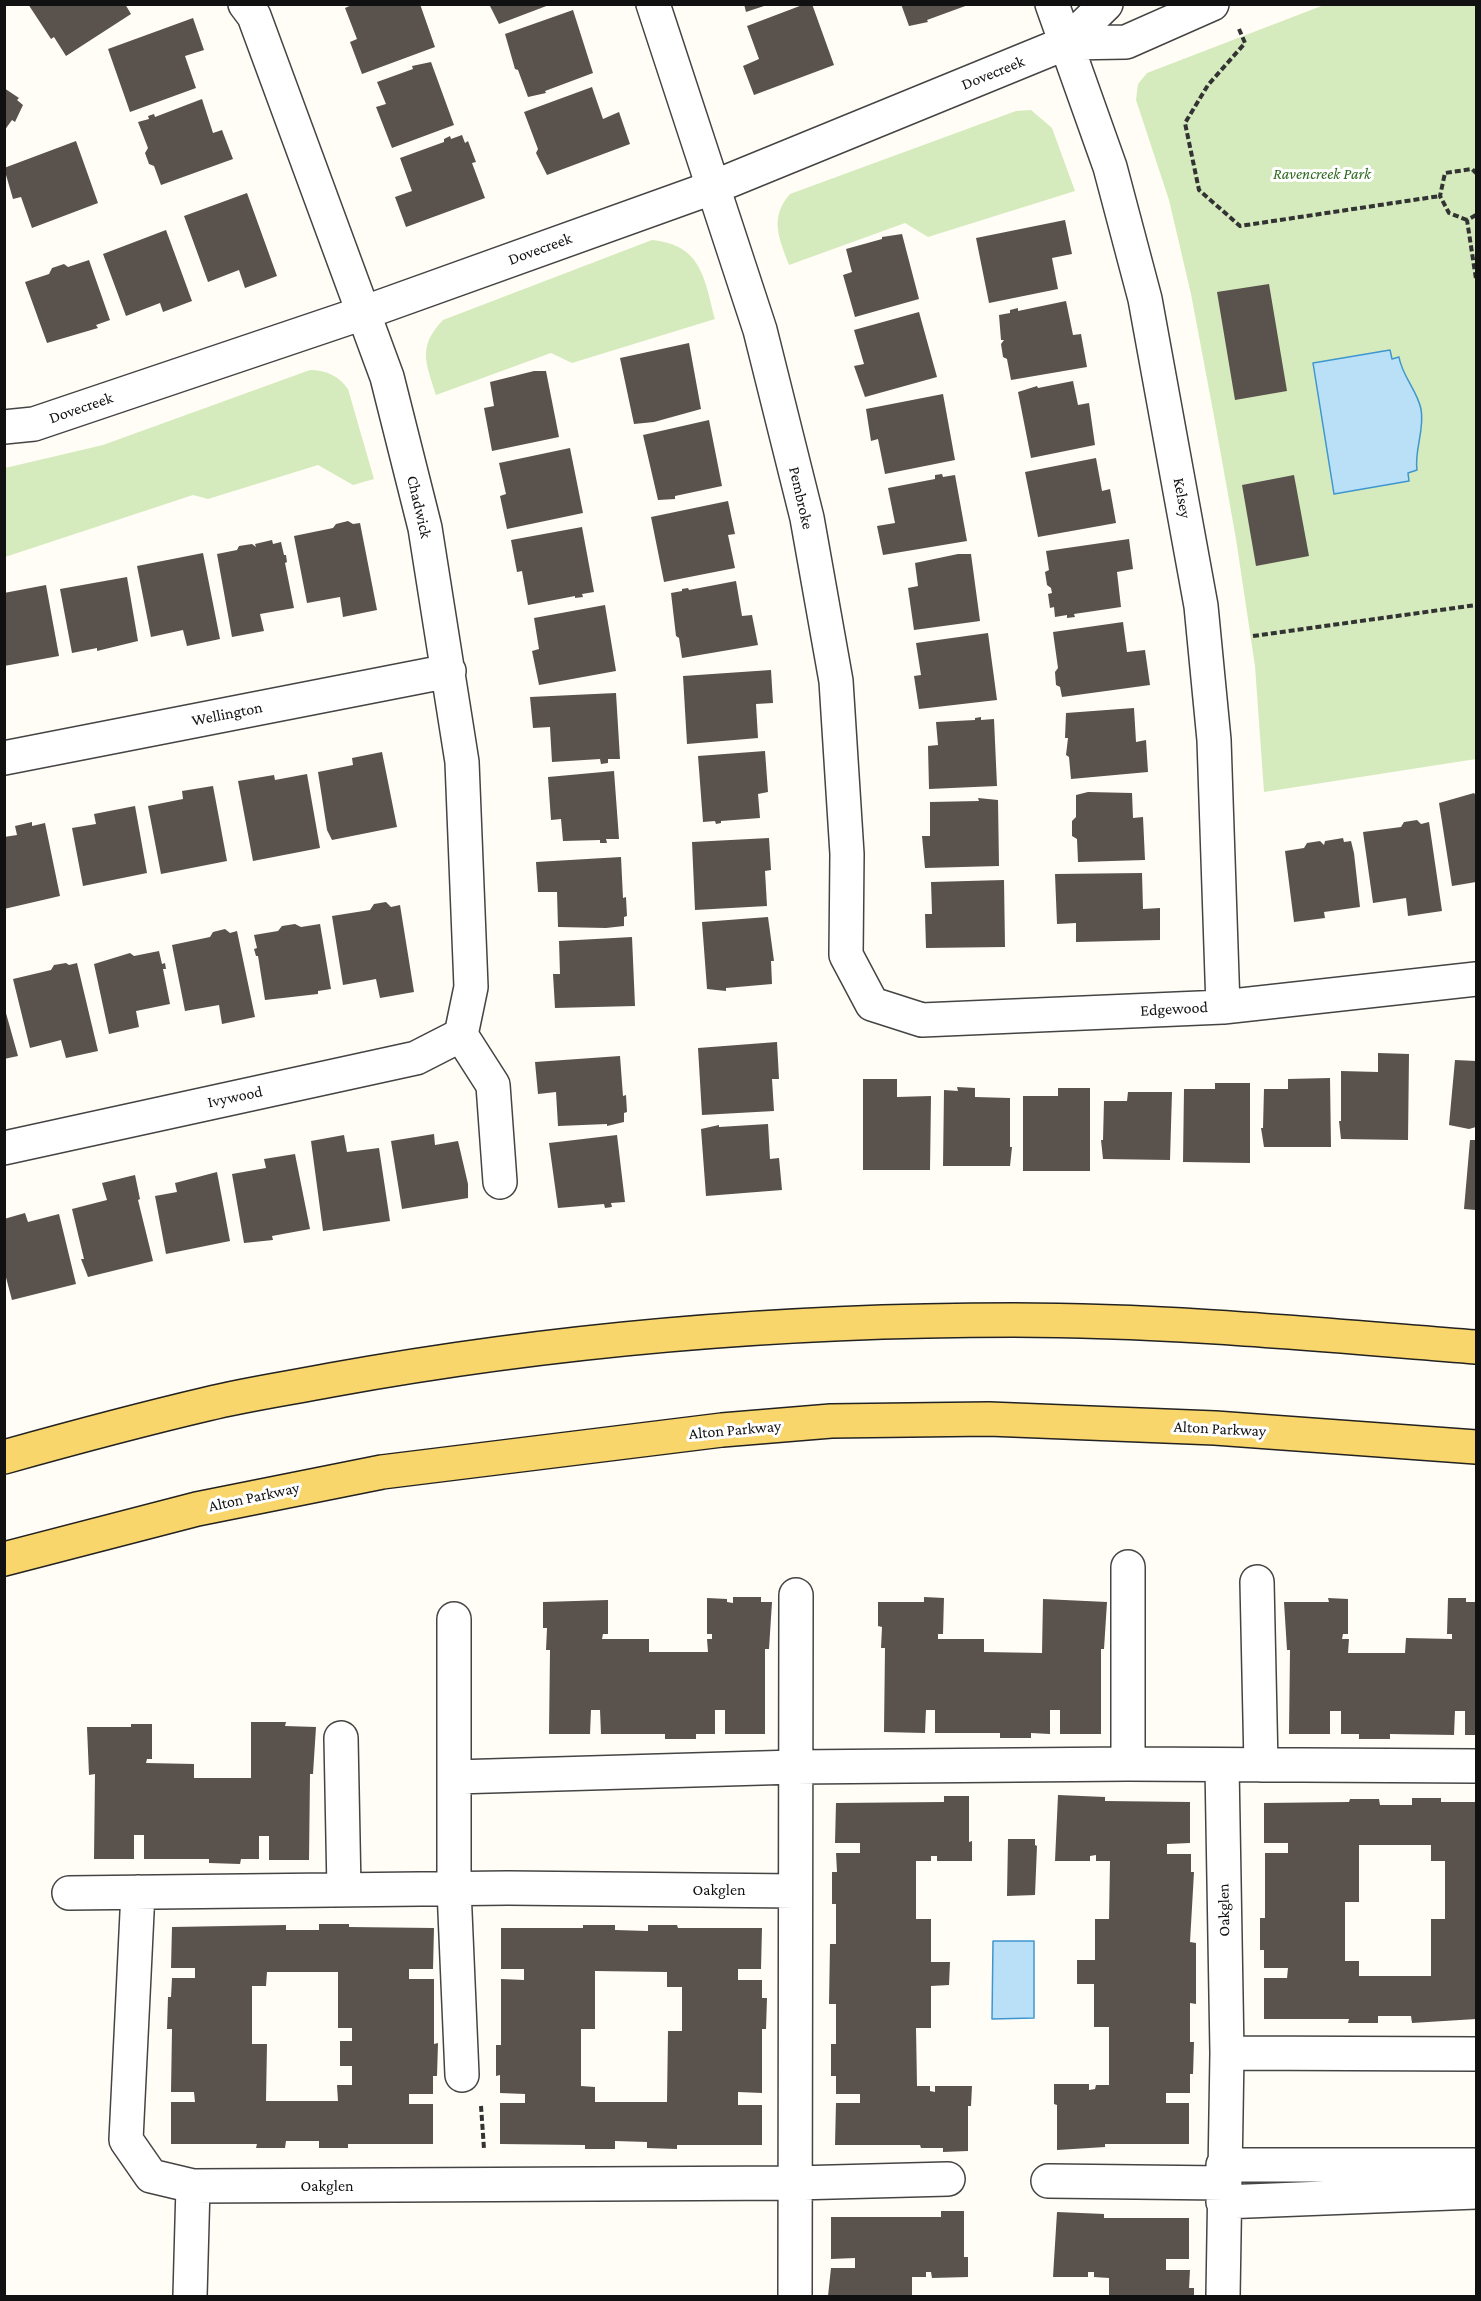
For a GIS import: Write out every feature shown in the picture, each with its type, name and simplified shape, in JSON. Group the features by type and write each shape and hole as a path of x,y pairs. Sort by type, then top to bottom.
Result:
{"main road":[{"path":"4,1457 188,1409 291,1388 429,1364 682,1333 844,1323 1018,1320 1186,1326 1476,1347"},
{"name":"Alton Parkway","path":"4,1559 197,1509 382,1472 722,1430 820,1422 989,1419 1072,1422 1215,1428 1476,1447"}],"street":[{"name":"Chadwick","path":"245,4 254,16 387,377 425,528 462,762 471,987 460,1035"},
{"name":"Pembroke","path":"653,4 760,330 807,518 836,681 847,854 846,955 872,1004"},
{"name":"Kelsey","path":"1052,4 1110,167 1145,299 1202,606 1214,740 1223,1007"},
{"name":"Dovecreek","path":"1066,43 1106,4"},
{"name":"Dovecreek","path":"4,428 34,424 363,313 714,187 1066,43 1126,42 1212,4"},
{"name":"Wellington","path":"4,758 449,671"},
{"name":"Edgewood","path":"872,1004 922,1020 1223,1007 1476,979"},
{"name":"Ivywood","path":"4,1148 416,1058 460,1035"},
{"path":"460,1035 493,1085 500,1182"},
{"path":"1128,1567 1128,1764"},
{"path":"1257,1582 1261,1765"},
{"path":"795,1595 795,2296"},
{"path":"454,1619 454,1889 462,2075"},
{"path":"342,1738 344,1890"},
{"path":"455,1777 795,1767 1128,1764 1476,1766"},
{"name":"Oakglen","path":"1222,1766 1227,2053 1223,2184 1223,2296"},
{"name":"Oakglen","path":"69,1893 454,1889 795,1891"},
{"name":"Oakglen","path":"138,1892 126,2140 151,2176 193,2186 486,2186 948,2179"},
{"path":"1227,2053 1476,2054"},
{"path":"1223,2184 1476,2165"},
{"path":"1048,2181 1476,2192"},
{"path":"190,2296 193,2186"}],"path":[{"path":"1238,28 1245,43 1208,85 1185,123 1199,190 1240,226 1440,196"},
{"path":"1467,220 1449,213 1440,196 1445,173 1472,169 1476,173"},
{"path":"1467,220 1476,215"},
{"path":"1467,220 1476,279"},
{"path":"1253,636 1476,605"},
{"path":"462,2075 477,2084 480,2093 486,2186"}],"green space":[{"name":"Ravencreek Park","path":"1324,5 1476,5 1476,759 1264,792 1255,666 1236,539 1214,416 1191,294 1169,200 1136,100 1138,84 1147,73"},
{"path":"1031,110 1052,128 1075,191 928,237 905,223 789,265 779,237 778,220 780,211 790,194 1016,111"},
{"path":"652,240 669,243 691,256 708,290 715,319 572,363 551,353 436,395 426,356 430,339 443,320"},
{"path":"310,370 332,375 348,389 374,479 353,485 318,465 208,499 193,495 5,557 5,468 103,445"}],"water":[{"path":"1390,350 1392,359 1399,357 1421,409 1422,425 1416,462 1417,470 1408,473 1409,481 1334,494 1313,363"},
{"path":"993,1941 1034,1941 1034,2018 992,2019"}],"building":[{"path":"28,4 125,4 131,14 66,56 54,37 51,39"},
{"path":"354,4 420,4 435,47 362,74 350,42 357,39 345,8"},
{"path":"489,4 549,4 549,5 499,24"},
{"path":"744,4 767,4 767,5 746,12"},
{"path":"805,4 812,4 834,65 754,95 743,66 759,59 747,26"},
{"path":"901,4 968,5 927,20 928,22 909,26"},
{"path":"573,10 593,73 545,91 546,93 528,97 518,70 515,69 505,34"},
{"path":"193,18 204,50 185,56 196,88 130,112 108,49"},
{"path":"431,62 454,125 392,148 376,107 386,104 377,82 413,69 412,66"},
{"path":"592,87 603,119 619,112 630,144 547,175 536,153 538,149 524,112"},
{"path":"4,88 19,98 17,100 23,105 15,122 12,120 4,131"},
{"path":"202,99 213,133 222,130 233,159 161,185 154,166 149,164 145,153 148,148 138,122 149,119 148,116 154,114 155,117"},
{"path":"462,135 465,143 468,141 476,162 472,163 485,198 406,227 395,197 412,191 400,158 444,142 444,139 450,136 451,139"},
{"path":"76,141 98,203 32,228 21,197 13,199 4,168"},
{"path":"247,193 277,276 245,288 239,270 208,282 184,216"},
{"path":"1065,220 1072,254 1052,258 1058,289 989,303 976,238"},
{"path":"166,230 192,301 163,312 160,303 126,316 103,254"},
{"path":"902,234 919,299 855,317 843,275 852,272 846,249 882,239 882,237"},
{"path":"89,260 110,320 96,325 98,328 47,343 25,282 49,274 52,268 64,264 68,267"},
{"path":"1269,284 1287,391 1235,400 1217,292"},
{"path":"1066,301 1073,335 1081,334 1087,367 1011,380 1007,359 1003,357 1001,344 1004,340 1001,340 999,315 1010,313 1010,310 1018,308 1018,311"},
{"path":"919,312 937,377 865,397 854,366 864,364 854,330"},
{"path":"689,343 701,409 654,422 634,424 620,358"},
{"path":"534,371 546,371 559,437 492,451 484,408 494,406 490,382"},
{"path":"1073,381 1078,405 1089,403 1095,445 1031,458 1018,392 1037,386 1038,388"},
{"path":"943,394 955,460 885,474 878,439 871,441 866,409"},
{"path":"709,420 722,486 675,496 675,499 658,500 643,435"},
{"path":"570,448 583,513 507,529 500,496 506,494 499,463"},
{"path":"1096,458 1102,491 1110,489 1116,523 1038,537 1025,472"},
{"path":"942,474 943,477 955,475 967,541 883,555 877,526 895,523 888,488 935,479 935,475"},
{"path":"1294,475 1309,556 1256,566 1242,485"},
{"path":"728,501 735,534 728,535 735,568 664,582 651,517"},
{"path":"348,521 353,524 360,523 377,610 343,617 340,597 307,603 294,536 333,528 336,524"},
{"path":"582,527 594,592 582,594 583,597 575,598 575,596 528,605 522,571 517,572 511,540"},
{"path":"1129,539 1133,569 1117,572 1121,607 1074,614 1075,617 1067,618 1067,615 1055,617 1054,607 1050,608 1048,594 1052,593 1051,588 1047,585 1045,572 1049,570 1046,551"},
{"path":"272,540 273,544 281,542 284,555 286,555 287,562 285,563 294,608 260,614 264,631 232,637 217,554 237,550 239,546 252,544 256,547 255,544"},
{"path":"203,553 220,639 187,646 183,630 151,637 137,566"},
{"path":"958,554 971,554 980,621 914,630 908,588 918,586 915,563"},
{"path":"127,577 138,641 97,651 97,648 72,653 60,589"},
{"path":"736,581 742,616 752,615 758,645 682,658 679,638 676,636 671,593 682,591 682,589 688,588 689,590"},
{"path":"46,585 59,656 4,666 4,593"},
{"path":"605,605 616,671 539,685 532,651 539,649 534,618"},
{"path":"1123,622 1127,652 1145,650 1150,685 1062,697 1060,687 1056,685 1055,672 1058,668 1053,632"},
{"path":"988,633 997,700 919,709 914,676 921,675 916,643"},
{"path":"771,670 773,703 756,704 758,738 687,744 683,676"},
{"path":"616,693 620,759 608,759 608,763 601,764 600,759 552,762 550,727 533,728 530,697"},
{"path":"1134,708 1136,742 1146,740 1148,772 1071,779 1069,757 1066,755 1068,738 1065,738 1066,713"},
{"path":"981,717 981,720 994,719 997,786 929,789 928,746 938,745 936,722 975,720"},
{"path":"765,751 768,792 758,794 760,818 721,821 716,824 715,821 703,822 698,756"},
{"path":"382,752 397,827 332,840 327,830 318,772 353,765 352,758"},
{"path":"614,771 619,839 606,839 607,843 600,843 600,840 563,841 561,819 551,820 548,777"},
{"path":"307,774 320,848 253,861 238,781 274,775 275,780"},
{"path":"213,786 227,861 161,874 148,806 183,799 182,791"},
{"path":"1088,792 1132,793 1133,818 1143,817 1145,860 1078,862 1077,839 1072,836 1072,821 1076,817 1076,795"},
{"path":"1474,793 1476,796 1476,882 1452,886 1439,803"},
{"path":"978,798 998,800 999,866 925,868 922,836 930,836 930,802 979,801"},
{"path":"135,806 147,873 83,886 72,828 96,824 94,814"},
{"path":"1417,820 1421,824 1429,822 1442,911 1408,916 1406,898 1373,903 1363,832 1401,827 1404,822"},
{"path":"32,822 32,826 45,823 60,896 4,909 4,837 17,835 15,826"},
{"path":"769,838 771,870 765,871 767,906 695,910 692,842"},
{"path":"1343,838 1344,842 1351,841 1354,853 1360,907 1324,912 1325,918 1294,922 1285,851 1304,848 1307,843 1320,841 1324,845 1325,841"},
{"path":"621,857 623,898 626,897 627,916 624,917 624,926 558,927 557,892 538,892 536,862"},
{"path":"1142,873 1143,909 1160,908 1160,940 1076,942 1076,923 1057,924 1055,874"},
{"path":"1004,880 1005,947 926,948 925,914 932,914 931,882"},
{"path":"386,902 391,907 400,905 414,992 380,998 376,979 343,985 332,916 370,910 374,904"},
{"path":"768,917 774,961 771,961 772,984 726,988 726,991 707,989 702,922"},
{"path":"295,924 301,927 320,924 331,989 318,991 318,994 265,1000 258,956 254,949 257,948 254,935 278,931 282,926"},
{"path":"225,929 230,933 237,931 255,1017 222,1024 219,1005 185,1011 172,945 210,937 213,932"},
{"path":"632,937 635,1006 555,1008 553,974 560,974 559,941"},
{"path":"159,951 162,964 165,963 166,969 163,969 170,1004 136,1011 139,1027 109,1034 94,964 130,953 134,956"},
{"path":"66,963 69,965 77,963 98,1051 66,1058 61,1040 30,1048 13,979 51,970 54,965"},
{"path":"4,1006 18,1056 4,1059"},
{"path":"777,1042 779,1079 772,1079 774,1111 702,1115 698,1048"},
{"path":"1378,1053 1409,1054 1408,1140 1341,1139 1339,1121 1341,1121 1341,1071 1378,1072"},
{"path":"620,1056 623,1096 626,1095 627,1112 624,1113 624,1122 607,1126 607,1124 558,1126 556,1092 538,1094 535,1062"},
{"path":"1455,1060 1476,1061 1476,1127 1469,1129 1449,1125"},
{"path":"1330,1078 1331,1147 1264,1147 1261,1128 1263,1128 1264,1089 1288,1089 1288,1079"},
{"path":"863,1079 897,1079 897,1097 931,1096 930,1170 863,1170"},
{"path":"1215,1083 1250,1083 1250,1163 1183,1162 1184,1089 1215,1089"},
{"path":"957,1087 975,1088 975,1097 1010,1098 1010,1147 1012,1147 1010,1166 943,1166 944,1090 958,1091"},
{"path":"1058,1088 1090,1088 1090,1171 1023,1171 1023,1096 1058,1096"},
{"path":"1128,1092 1172,1092 1170,1160 1103,1159 1101,1140 1103,1140 1104,1101 1127,1101"},
{"path":"768,1124 770,1159 779,1158 782,1190 706,1196 701,1129 719,1125 719,1127"},
{"path":"434,1134 435,1145 458,1141 468,1184 468,1198 402,1209 391,1141"},
{"path":"344,1135 347,1152 379,1148 390,1221 323,1231 311,1141"},
{"path":"617,1135 625,1202 611,1203 612,1207 605,1208 604,1204 558,1208 549,1143"},
{"path":"1470,1140 1476,1140 1476,1210 1464,1209"},
{"path":"295,1154 310,1229 272,1236 273,1240 244,1243 232,1174 266,1168 264,1159"},
{"path":"217,1172 230,1241 166,1254 155,1196 177,1192 175,1183"},
{"path":"135,1175 140,1199 138,1200 153,1261 88,1277 81,1259 84,1259 72,1209 107,1200 102,1183"},
{"path":"25,1213 28,1222 59,1214 76,1284 12,1300 4,1270 4,1219"},
{"path":"733,1597 761,1597 761,1602 772,1602 769,1649 765,1649 765,1734 725,1734 725,1710 715,1710 715,1734 696,1734 696,1739 665,1739 665,1734 601,1734 600,1710 591,1710 590,1734 549,1734 550,1650 546,1650 547,1628 543,1628 543,1602 608,1600 608,1634 603,1634 602,1639 649,1639 649,1652 708,1652 707,1639 712,1639 712,1634 707,1634 707,1598 727,1599 727,1602 733,1603"},
{"path":"924,1597 944,1598 943,1634 938,1634 938,1639 984,1639 984,1652 1042,1653 1043,1599 1107,1602 1104,1649 1101,1649 1101,1734 1060,1734 1060,1710 1050,1710 1050,1734 1031,1733 1031,1738 1000,1738 1000,1733 935,1733 935,1710 926,1710 925,1733 884,1732 885,1648 881,1648 882,1627 878,1626 878,1602 924,1602"},
{"path":"1328,1598 1348,1599 1348,1634 1343,1634 1342,1639 1349,1639 1348,1653 1405,1653 1406,1638 1452,1639 1452,1634 1447,1634 1448,1598 1466,1598 1466,1602 1476,1602 1476,1735 1465,1735 1465,1711 1455,1711 1454,1735 1390,1734 1390,1739 1359,1739 1359,1734 1341,1734 1341,1711 1330,1711 1330,1734 1289,1734 1290,1650 1287,1650 1284,1602 1329,1602"},
{"path":"251,1722 286,1722 285,1726 316,1727 313,1774 310,1774 309,1860 269,1860 269,1836 259,1836 259,1859 241,1859 240,1864 209,1863 209,1859 144,1859 144,1835 134,1835 134,1859 94,1859 95,1774 89,1775 87,1727 131,1727 131,1724 152,1724 152,1759 147,1759 146,1763 194,1764 194,1778 251,1778"},
{"path":"1058,1795 1105,1797 1105,1801 1190,1802 1190,1843 1167,1844 1167,1854 1191,1854 1191,1872 1194,1872 1190,1942 1196,1943 1196,2004 1190,2003 1190,2042 1194,2042 1193,2074 1190,2074 1190,2093 1166,2093 1166,2103 1189,2103 1189,2144 1105,2144 1105,2147 1057,2150 1057,2105 1054,2104 1054,2084 1089,2084 1089,2090 1095,2089 1096,2085 1109,2085 1109,2027 1094,2027 1094,1984 1077,1984 1077,1960 1095,1960 1095,1919 1109,1919 1110,1861 1096,1861 1096,1855 1090,1856 1090,1861 1055,1861"},
{"path":"944,1796 969,1796 969,1842 972,1841 972,1861 937,1861 937,1856 931,1856 931,1861 916,1861 916,1919 931,1919 931,1962 950,1962 949,1985 931,1986 931,2028 916,2028 917,2086 930,2086 930,2091 935,2092 935,2086 972,2086 971,2106 968,2106 968,2151 943,2152 943,2148 921,2148 920,2145 835,2145 836,2103 860,2103 860,2094 836,2094 836,2076 831,2076 831,2044 836,2044 836,2004 829,2004 830,1944 836,1944 836,1904 832,1904 832,1872 837,1872 836,1853 860,1853 860,1843 835,1843 836,1803 944,1802"},
{"path":"1412,1798 1441,1798 1441,1802 1476,1802 1476,2019 1412,2023 1411,2016 1378,2016 1378,2023 1348,2023 1349,2019 1264,2019 1264,1978 1287,1978 1288,1968 1264,1968 1264,1950 1260,1950 1260,1918 1265,1918 1265,1853 1288,1853 1288,1843 1264,1843 1264,1803 1349,1802 1350,1799 1379,1799 1380,1805 1412,1805","holes":["1359,1845 1431,1845 1431,1861 1445,1861 1445,1919 1431,1919 1431,1976 1359,1976 1359,1961 1345,1961 1345,1902 1359,1902"]},
{"path":"1008,1839 1035,1839 1037,1846 1035,1895 1007,1896"},
{"path":"319,1924 349,1924 349,1927 434,1928 433,1969 409,1969 409,1979 434,1979 434,2044 438,2043 437,2076 433,2076 433,2094 409,2094 409,2104 433,2104 433,2144 348,2144 348,2148 319,2148 319,2141 286,2141 285,2148 256,2148 257,2144 171,2144 171,2102 195,2102 194,2092 171,2092 172,2029 167,2029 168,1997 171,1997 172,1978 195,1978 195,1968 171,1968 172,1927 286,1925 286,1930 319,1930","holes":["267,1972 338,1972 338,2028 352,2028 352,2041 340,2041 340,2066 352,2066 352,2085 337,2085 338,2101 266,2101 267,2044 252,2044 252,1986 266,1986"]},
{"path":"583,1925 615,1925 615,1930 648,1931 648,1925 677,1925 678,1928 762,1928 761,1969 738,1969 738,1980 762,1980 762,1998 767,1998 766,2029 762,2029 762,2093 738,2092 738,2105 762,2105 762,2145 677,2145 677,2149 647,2148 647,2142 615,2141 615,2149 585,2149 585,2145 500,2144 500,2103 525,2103 525,2094 500,2093 500,2075 496,2076 496,2045 501,2045 501,1979 524,1980 524,1969 501,1969 501,1928 583,1928","holes":["595,1971 667,1972 667,1987 682,1987 682,2031 668,2031 667,2102 595,2102 595,2087 581,2086 581,2029 595,2029"]},
{"path":"941,2211 964,2211 964,2257 968,2257 968,2277 932,2278 931,2272 926,2272 926,2277 912,2277 912,2296 828,2296 831,2268 855,2268 855,2258 831,2259 831,2217 941,2217"},
{"path":"1057,2212 1104,2214 1104,2218 1189,2218 1189,2259 1166,2259 1166,2270 1190,2270 1189,2288 1194,2288 1194,2296 1109,2296 1109,2278 1094,2277 1094,2272 1088,2272 1088,2277 1053,2277"}]}
